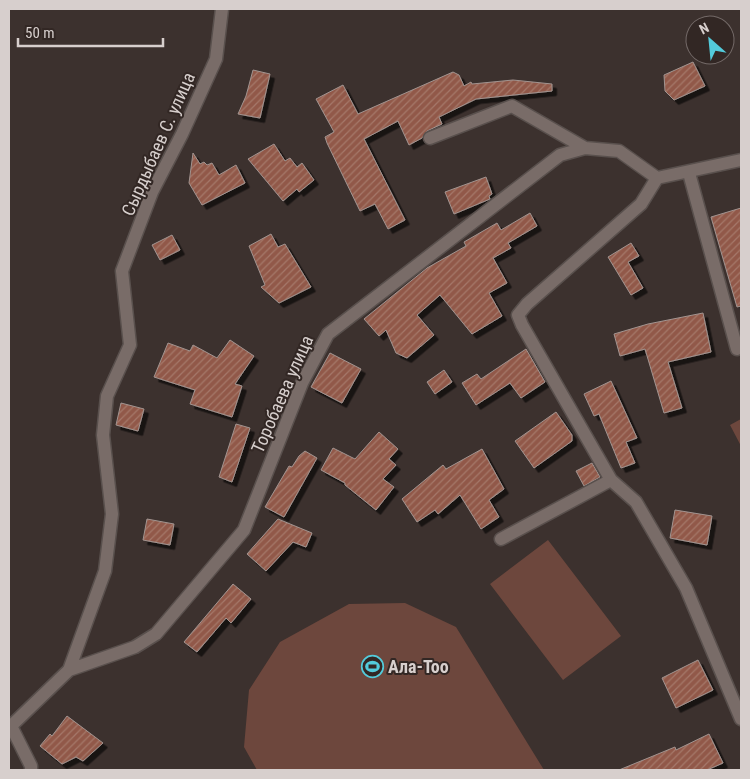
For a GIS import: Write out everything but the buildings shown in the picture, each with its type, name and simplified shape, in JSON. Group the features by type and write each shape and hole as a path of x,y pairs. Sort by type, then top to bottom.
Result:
{"street":[{"name":"Сырдыбаев С. улица","path":"69,670 105,570 112,514 103,435 107,396 130,345 122,271 152,192 182,134 216,60 222,9"},
{"path":"430,138 512,106 586,148"},
{"name":"Торобаева улица","path":"31,770 32,766 11,726 69,670 135,647 156,634 244,530 302,383 328,334 560,155 586,148 619,151 656,178"},
{"path":"741,160 689,173 656,178 641,204 518,314 522,325 611,480 636,502 686,588 741,719"},
{"path":"689,173 737,349"},
{"path":"500,539 611,480"}],"shaded area":[{"path":"741,419 741,446 730,425"},
{"path":"548,540 621,636 563,680 490,584"},
{"name":"Ала-Тоо","path":"405,603 456,627 544,770 257,770 244,747 249,690 280,642 349,604"}],"place":[{"name":"Ала-Тоо","path":"372,666"}]}
